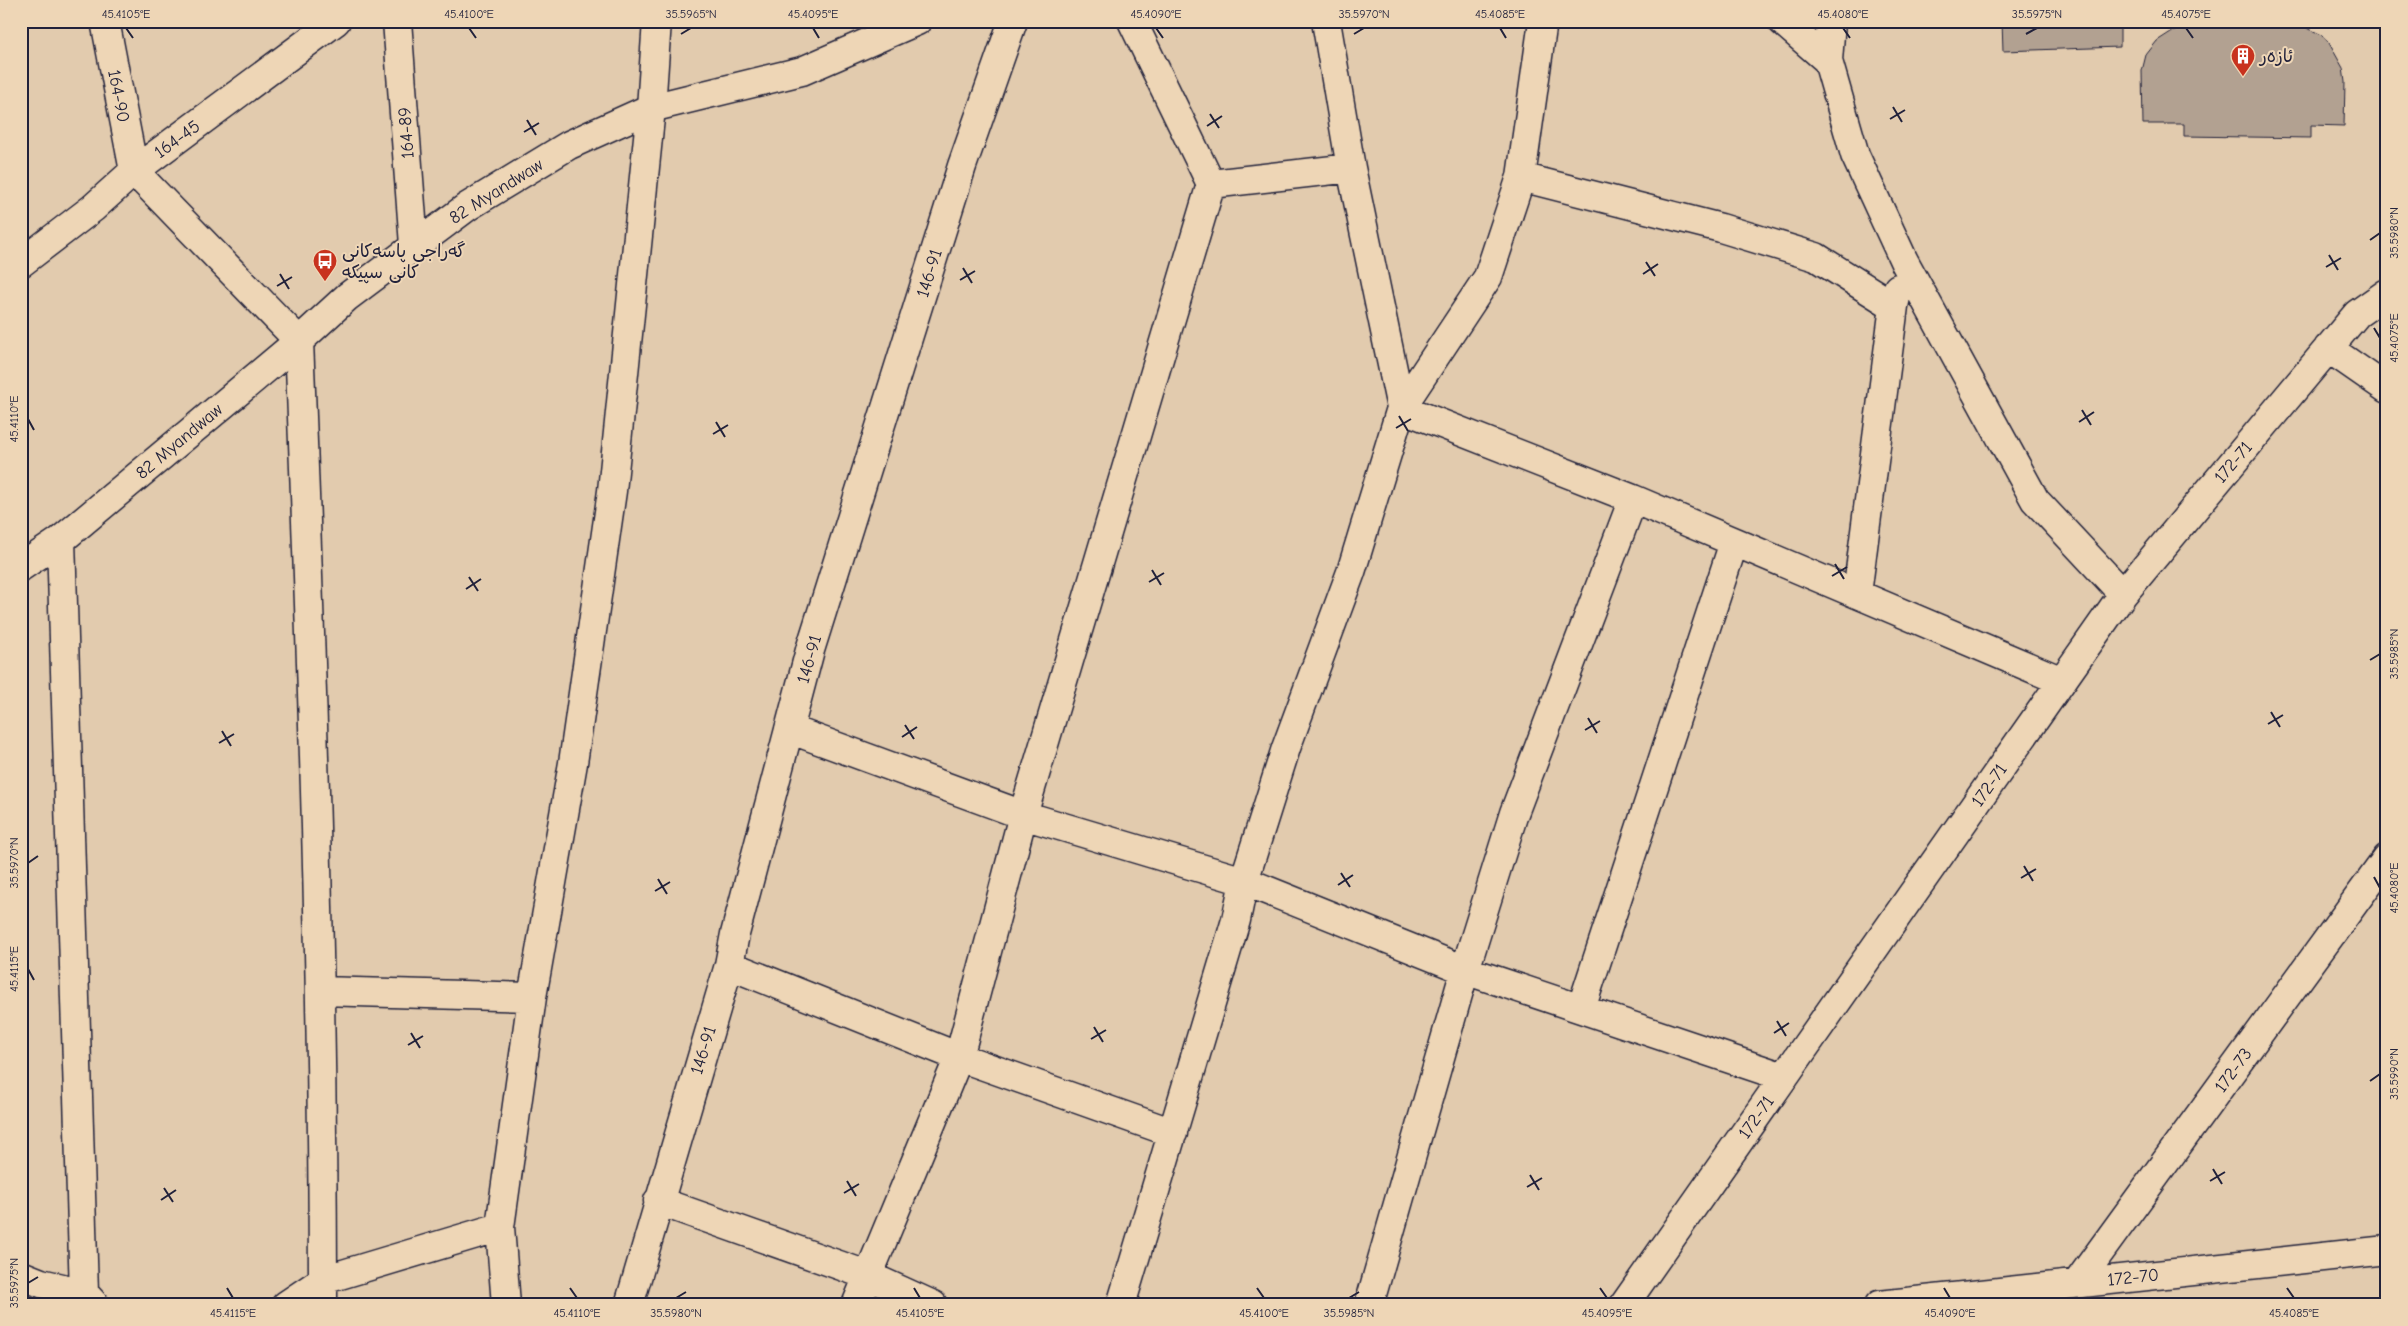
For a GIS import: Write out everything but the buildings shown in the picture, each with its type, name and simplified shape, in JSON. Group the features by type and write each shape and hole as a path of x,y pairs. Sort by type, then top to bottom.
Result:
{"street":[{"name":"164-90","path":"105,21 134,171"},
{"name":"164-45","path":"21,263 93,208 134,171 336,21"},
{"name":"164-89","path":"397,21 414,245"},
{"path":"506,1305 500,1228 532,997 573,763 612,491 652,108 657,21"},
{"name":"146-91","path":"629,1305 728,965 737,924 810,650 962,166 1013,21"},
{"path":"856,1305 959,1057 1023,815 1211,184 1132,21"},
{"path":"1326,21 1351,168 1401,408"},
{"path":"1122,1305 1236,920 1244,881 1286,748 1351,572 1401,408 1488,277 1521,177 1543,21"},
{"path":"1782,21 1828,61"},
{"path":"1831,21 1828,61 1855,155 1904,261 2035,500 2124,594"},
{"name":"82 Myandwaw","path":"21,567 61,540 347,298 414,245 467,207 569,145 652,108 802,71 911,23"},
{"path":"1211,184 1351,168"},
{"path":"134,171 298,341 309,582 324,1143 323,1292"},
{"path":"1521,177 1721,228 1816,257 1894,306"},
{"path":"1858,594 1894,306 1904,261"},
{"name":"172-71","path":"1624,1305 2124,594 2357,314 2387,293"},
{"path":"2328,348 2387,389"},
{"path":"1401,408 1633,499 2062,681"},
{"path":"1369,1305 1465,970 1514,814 1633,499"},
{"path":"21,1275 89,1299 61,540"},
{"path":"1581,1009 1734,542"},
{"path":"790,729 1023,815 1244,881 1465,970 1784,1077"},
{"name":"172-73","path":"2078,1282 2387,858"},
{"path":"728,965 959,1057 1173,1133"},
{"path":"320,991 532,997"},
{"path":"658,1201 867,1275 932,1305"},
{"path":"286,1305 500,1228"},
{"name":"172-70","path":"1878,1305 2387,1250"}],"place":[{"name":"ئازەر","path":"2243,77"},
{"name":"گەراجی پاسەکانی کانی سپیکە","path":"325,282"}]}
